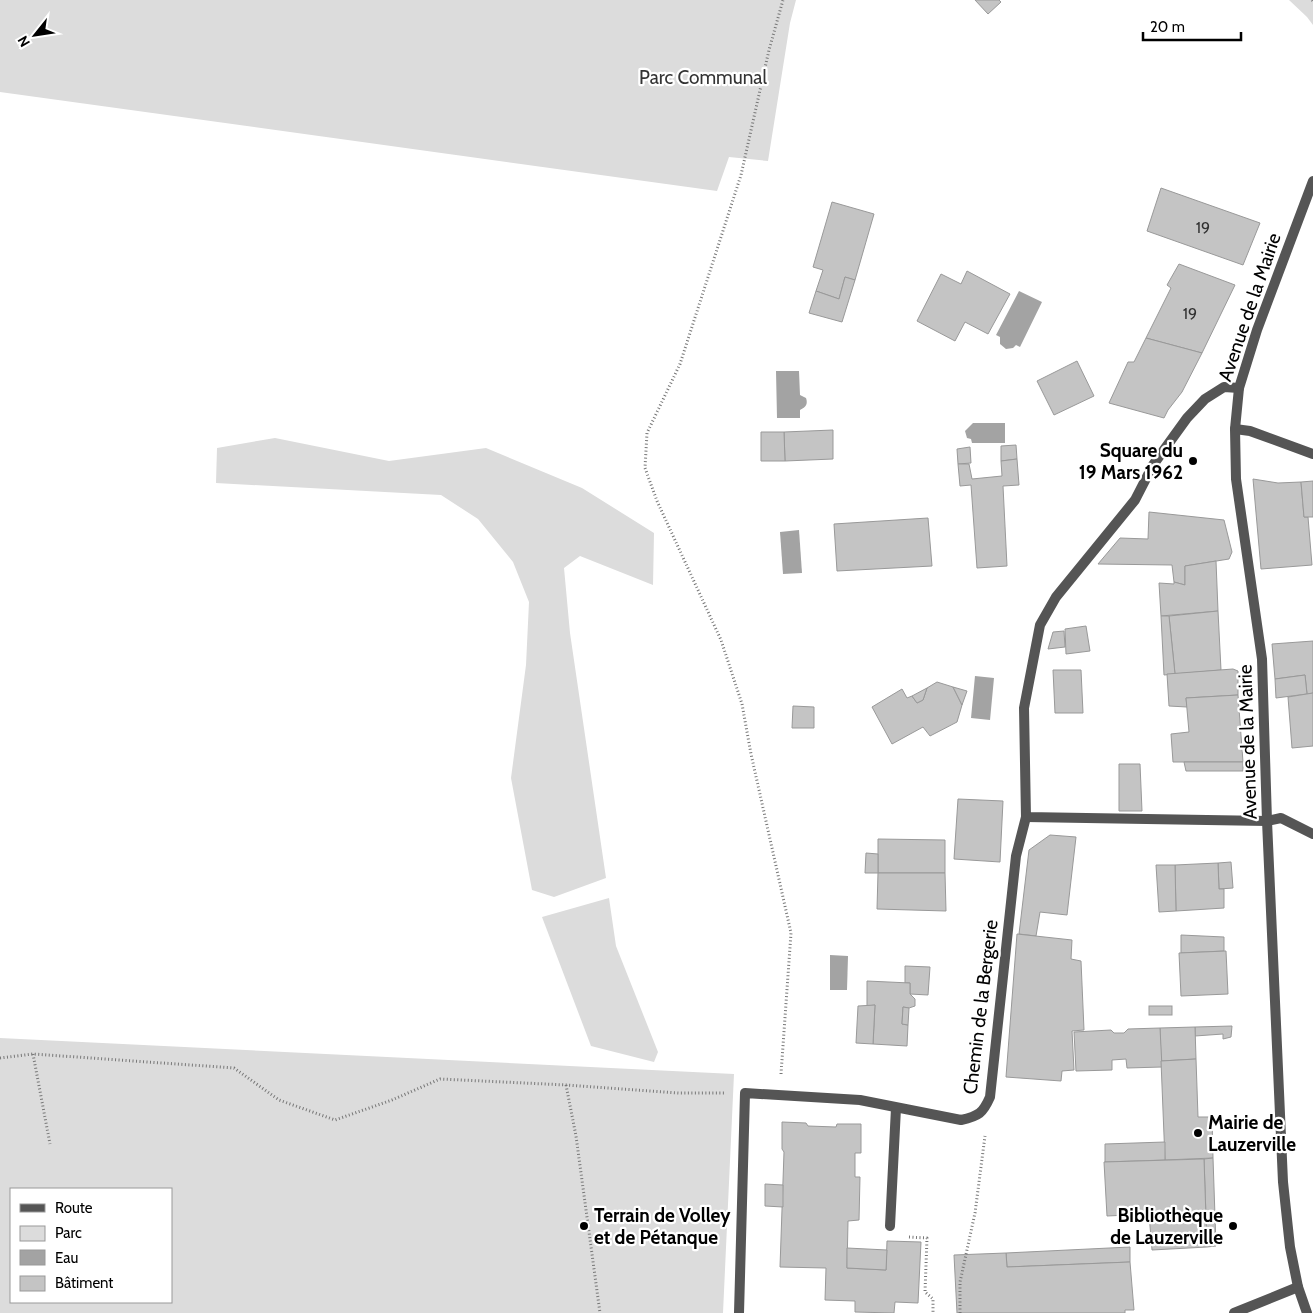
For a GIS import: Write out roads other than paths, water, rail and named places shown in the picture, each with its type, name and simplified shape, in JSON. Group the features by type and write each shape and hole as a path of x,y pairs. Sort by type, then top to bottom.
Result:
{"street":[{"name":"Avenue de la Mairie","path":"1307,1313 1298,1287 1290,1247 1283,1182 1267,821 1262,659 1236,479 1235,429 1239,388 1257,330 1313,181"},
{"name":"Chemin de la Bergerie","path":"739,1313 745,1093 860,1100 961,1120 972,1118 984,1111 990,1097 1016,856 1026,817 1024,708 1040,626 1056,597 1135,500 1153,465 1187,418 1205,399 1224,387 1239,388"},
{"path":"1235,429 1250,431 1313,454"},
{"path":"1026,817 1267,821 1281,818 1313,834"},
{"path":"890,1226 896,1108"},
{"path":"1234,1313 1298,1287"}],"water":[{"path":"1019,291 1042,302 1020,347 1016,345 1013,348 1006,349 1000,344 1000,337 996,335"},
{"path":"776,371 799,371 800,395 806,398 807,402 800,410 800,418 777,418"},
{"path":"973,423 1005,423 1005,443 972,443 971,439 967,438 965,431"},
{"path":"799,530 802,573 783,574 780,532"},
{"path":"975,676 994,678 990,720 971,718"},
{"path":"830,955 848,956 847,990 830,990"}],"place":[{"name":"Square du 19 Mars 1962","path":"1193,461"},
{"name":"Mairie de Lauzerville","path":"1198,1133"},
{"name":"Terrain de Volley et de Pétanque","path":"584,1226"},
{"name":"Bibliothèque de Lauzerville","path":"1233,1226"}],"park label":[{"name":"Parc Communal","path":"703,77"}]}
